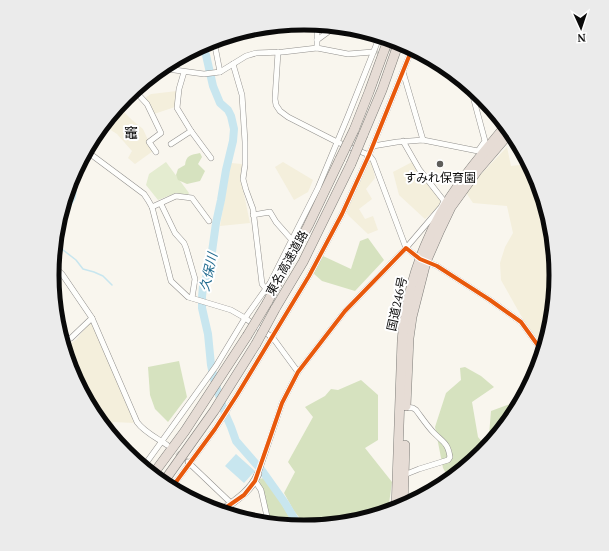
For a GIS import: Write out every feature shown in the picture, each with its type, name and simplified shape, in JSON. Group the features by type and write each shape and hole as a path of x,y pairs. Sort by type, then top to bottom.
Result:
{"highway":[{"name":"東名高速道路","path":"156,471 205,402 267,303 308,226 354,130 386,44"},
{"name":"東名高速道路","path":"166,479 229,388 303,262 351,164 397,49"},
{"name":"国道246号","path":"403,500 409,338 423,260 432,230 445,205 481,151 502,130"},
{"name":"国道246号","path":"396,503 402,341 405,316 412,285 423,260 451,207 477,171 507,136"}],"street":[{"path":"317,31 317,48"},
{"path":"317,40 328,31"},
{"path":"146,463 216,366 245,318 266,289 318,188 378,41"},
{"path":"215,47 220,72"},
{"path":"170,70 204,74 214,73 220,72 251,54 317,48 348,54 373,52"},
{"path":"278,52 275,99 276,105 280,110 288,117 337,142 369,155 373,160 406,248 423,260 450,274 521,322 539,347"},
{"path":"175,484 221,418 273,338 309,276 342,214 369,155 410,54"},
{"path":"233,64 242,95 245,142 245,165 243,179 253,209 262,284 266,289"},
{"path":"184,72 179,89 177,108 191,131 211,158"},
{"path":"402,72 423,140"},
{"path":"139,95 147,104 161,133 149,142 156,152"},
{"path":"373,146 403,141 423,140 481,151 485,141 472,97"},
{"path":"171,144 191,131"},
{"path":"226,508 244,495 256,477 262,464 282,403 298,372 345,312 406,248 441,207 444,201 419,169 403,141"},
{"path":"91,155 144,194 148,200 152,207 171,281 188,297 231,310 273,338 298,372"},
{"path":"152,207 176,196 192,198 209,221"},
{"path":"161,204 175,233 184,243 186,248 195,279 195,299"},
{"path":"253,215 270,212 276,222 291,239"},
{"path":"59,271 92,318 137,422 143,429 167,445"},
{"path":"67,340 92,318"},
{"path":"404,475 448,460 450,457 450,453 443,440 434,433 416,410 406,407"},
{"path":"189,462 232,504"},
{"path":"256,477 261,490 267,518"}],"shaded area":[{"path":"177,91 175,107 154,114 145,98 151,94"},
{"path":"123,111 143,129 153,151 135,164 128,158 132,151 117,134 108,128"},
{"path":"507,147 511,166 524,165 525,167 542,212 548,243 550,276 548,308 540,344 524,321 501,280 500,263 505,247 513,233 507,206 473,203 465,191"},
{"path":"371,158 375,178 366,189 372,199 359,209 365,219 373,216 378,230 368,234 349,216 344,209"},
{"path":"414,161 443,203 425,219 399,195 393,172"},
{"path":"283,162 313,180 308,192 294,200 275,167"},
{"path":"231,163 242,164 241,180 250,223 220,226"},
{"path":"91,321 134,423 113,422 114,430 100,412 84,384 69,344 76,340"}],"green space":[{"path":"200,153 202,157 198,164 205,171 200,181 187,184 178,180 176,175 178,169 185,165 186,159 194,154"},
{"path":"166,162 189,193 187,196 176,193 158,200 146,185 149,174"},
{"path":"368,238 384,260 355,291 322,281 313,273 323,256 351,269 360,241"},
{"path":"179,361 187,397 168,422 155,409 150,395 148,367"},
{"path":"465,367 481,376 494,387 472,402 478,437 483,443 447,475 443,468 435,427 446,393 461,380 460,368"},
{"path":"361,380 378,395 378,440 365,448 392,482 389,506 368,513 337,519 302,521 294,511 284,493 295,472 288,462 313,417 305,407 325,396 331,389 338,390"},
{"path":"510,404 513,405 490,436 489,435 491,411"},
{"path":"264,478 291,520 270,519 259,479"}],"water":[{"path":"236,454 255,471 244,483 225,466"}],"waterway":[{"name":"久保川","path":"204,52 213,86 220,103 228,110 231,116 234,129 233,141 216,223 210,266 203,286 202,308 208,334 211,365 224,411 236,441 263,472 295,520"},
{"path":"67,213 75,198 76,188"},
{"path":"61,248 76,260 83,269 103,276 112,285"}],"tunnel":[{"path":"373,52 395,48"},
{"path":"171,448 187,461"}],"cycle path":[{"path":"175,484 215,429 237,395 309,276 342,214 369,155 410,54"},
{"path":"226,508 244,495 255,481 282,403 298,372 345,311 406,248 420,259 437,266 490,300 521,322 539,347"}],"place":[{"name":"すみれ保育園","path":"440,164"}],"district":[{"name":"竈","path":"131,133"}]}
